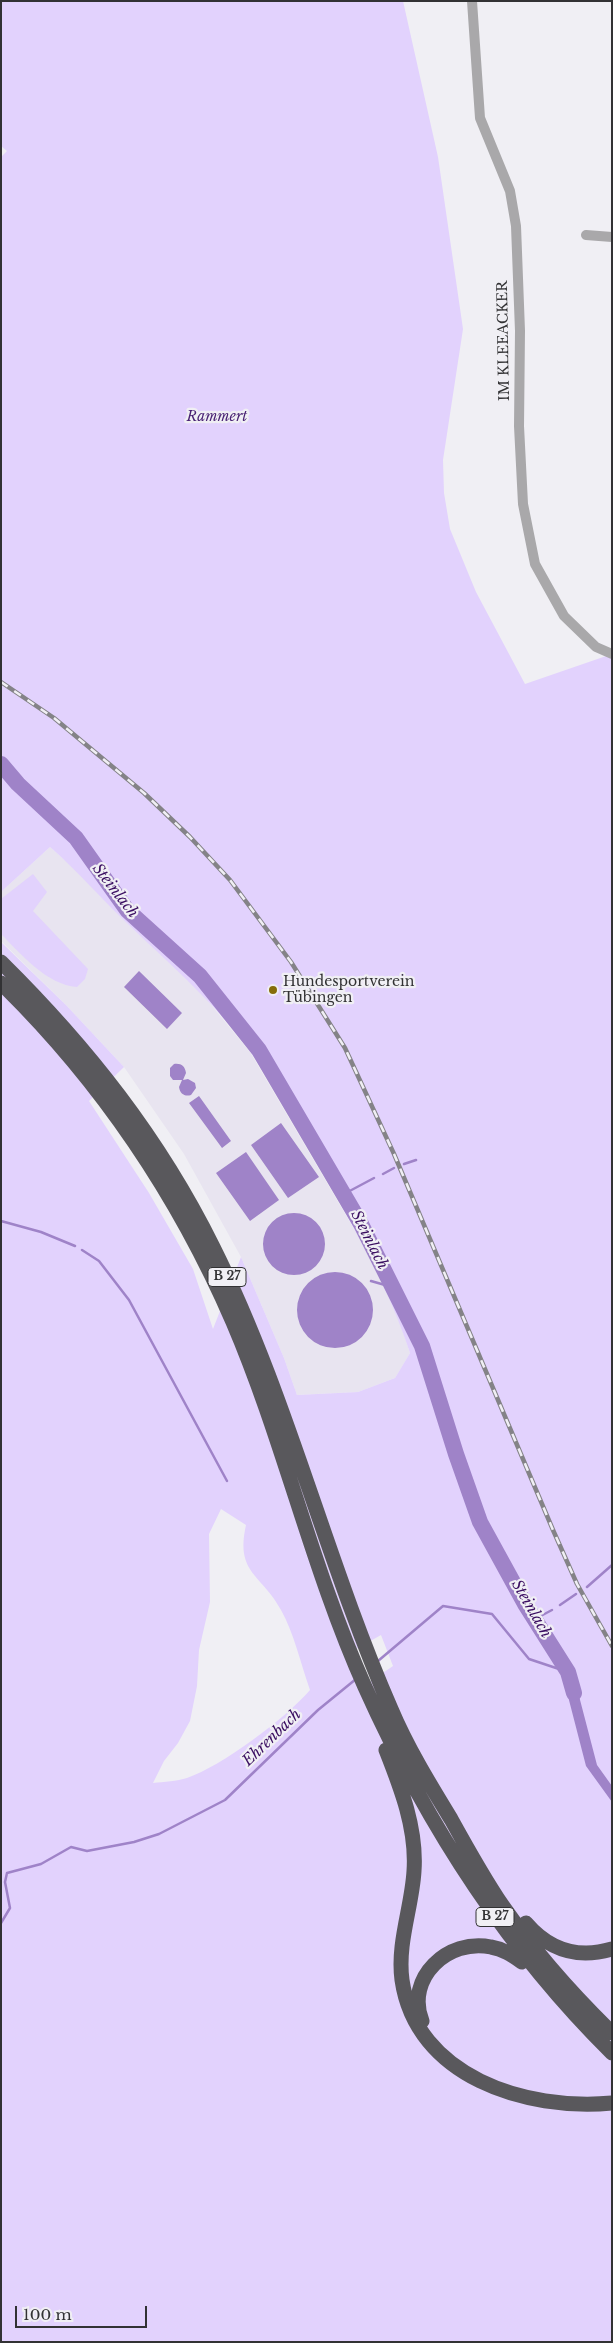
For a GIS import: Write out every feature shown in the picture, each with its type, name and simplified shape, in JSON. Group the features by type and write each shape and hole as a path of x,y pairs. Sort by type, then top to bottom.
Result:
{"highway":[{"name":"B 27","path":"1,962 86,1051 134,1113 177,1181 213,1247 245,1317 273,1387 319,1520 392,1712 428,1780 501,1904 569,1989 612,2034"},
{"name":"B 27","path":"1,983 76,1062 123,1123 165,1190 200,1256 233,1322 350,1652 418,1796 471,1883 518,1949 586,2027 612,2053"},
{"path":"367,1691 375,1722 407,1807 411,1828 414,1870 400,1952 406,1997 421,2034 446,2060 499,2090 538,2101 582,2106 612,2103"},
{"path":"478,1866 536,1935 551,1945 567,1952 581,1953 612,1949"},
{"path":"586,2027 558,2004 522,1962 507,1951 490,1946 471,1946 455,1950 438,1959 425,1975 418,1991 418,2010 426,2030 458,2062 483,2078 542,2097 580,2100 612,2097"}],"street":[{"name":"IM KLEEACKER","path":"472,1 480,118 510,191 516,226 521,475 523,504 535,564 564,616 596,647 612,654"},
{"path":"586,234 612,237"}],"shaded area":[{"path":"50,847 75,869 130,926 193,983 250,1052 357,1234 398,1316 410,1353 395,1378 358,1392 297,1395 284,1358 241,1257 184,1154 124,1067 66,1005 1,941 1,892"},
{"path":"139,971 182,1013 167,1029 124,987"},
{"path":"174,1064 182,1065 185,1068 186,1073 183,1080 188,1079 195,1083 196,1088 191,1095 185,1095 180,1091 179,1087 182,1080 173,1080 170,1076 170,1068"},
{"path":"199,1096 231,1141 222,1148 189,1103"},
{"path":"281,1123 319,1177 288,1198 251,1145"},
{"path":"246,1152 279,1200 250,1221 216,1173"},
{"path":"288,1213 300,1213 316,1222 323,1232 325,1244 323,1256 316,1266 300,1275 288,1275 277,1270 268,1261 263,1250 263,1238 268,1227 277,1218"},
{"path":"335,1272 349,1275 362,1283 370,1296 373,1310 370,1324 362,1337 349,1345 335,1348 321,1345 308,1337 300,1324 297,1310 300,1296 308,1283 321,1275"},
{"path":"562,1673 573,1673 597,1765 612,1786 612,1802 586,1766"}],"green space":[{"name":"Rammert","path":"1,1 403,1 438,157 463,329 443,460 444,493 450,529 476,592 525,684 612,654 612,2342 1,2342 1,942 66,1005 124,1067 89,1101 149,1193 193,1269 213,1329 241,1257 284,1358 297,1395 358,1392 395,1378 410,1353 385,1288 353,1227 272,1085 238,1035 224,1019 194,987 50,847 1,892 1,157 7,151 1,146","holes":["221,1509 246,1525 244,1554 247,1564 274,1598 286,1619 310,1690 270,1727 218,1763 187,1778 153,1783 164,1761 178,1743 190,1721 197,1686 199,1650 210,1602 209,1534","381,1635 393,1666 361,1688 351,1652"]},
{"path":"33,874 47,892 33,911 88,969 85,979 77,987 55,981 45,975 1,934 1,899"}],"waterway":[{"name":"Steinlach","path":"1,764 18,784 76,838 127,910 200,976 259,1050 361,1224 422,1346 456,1454 480,1522 525,1604 568,1672 574,1693"},
{"path":"404,1164 416,1160"},
{"path":"383,1174 394,1168"},
{"path":"344,1194 374,1178"},
{"path":"1,1221 41,1232 75,1246"},
{"path":"82,1250 99,1261 129,1300 227,1481"},
{"path":"371,1281 392,1287"},
{"path":"587,1587 612,1565"},
{"path":"560,1605 576,1594"},
{"name":"Ehrenbach","path":"378,1661 443,1606 492,1614 529,1659 568,1672"},
{"path":"535,1619 552,1610"},
{"name":"Ehrenbach","path":"1,1923 10,1908 5,1882 7,1873 41,1864 71,1847 87,1851 134,1842 159,1834 225,1800 318,1710 356,1679"}],"railway":[{"path":"1,682 54,718 144,793 190,837 230,880 291,962 345,1048 394,1154 577,1584 612,1646"}],"place":[{"name":"Hundesportverein Tübingen","path":"273,990"}]}
